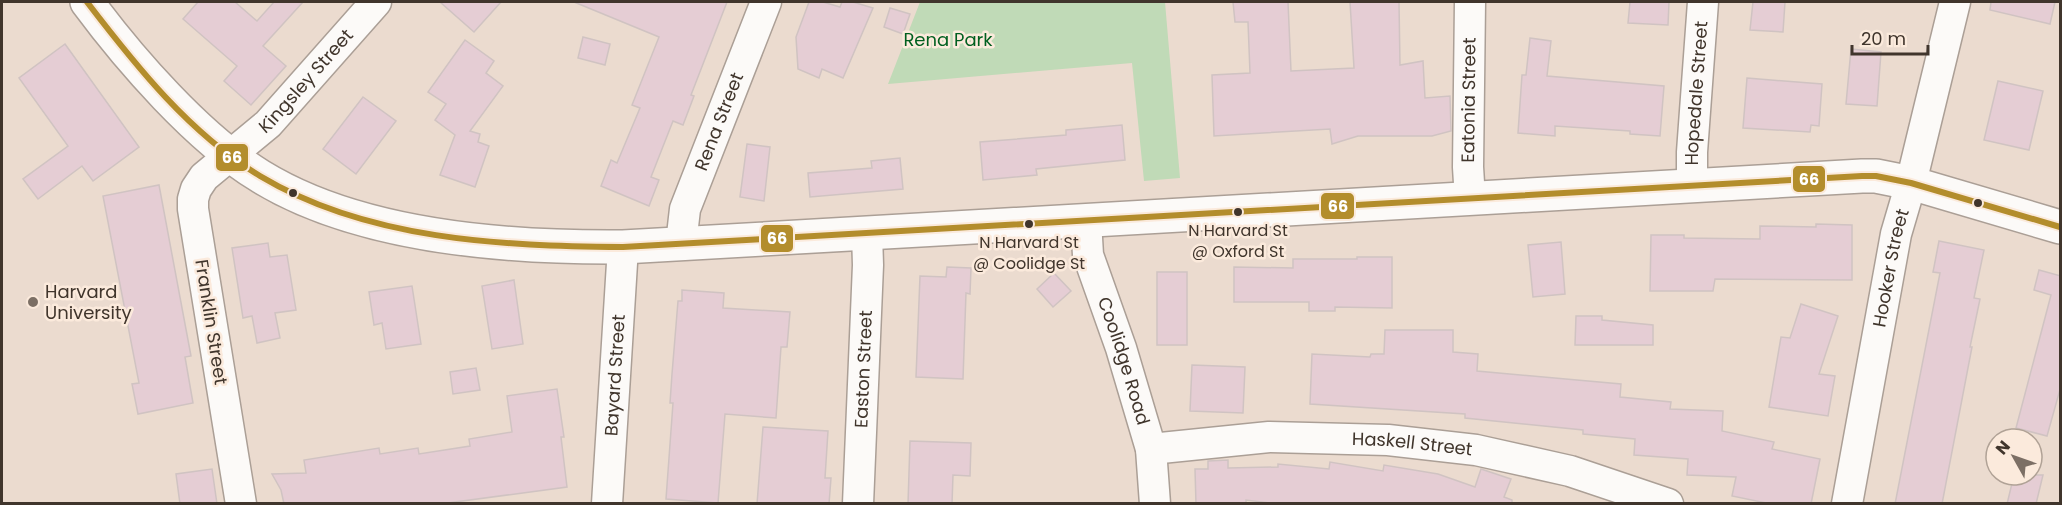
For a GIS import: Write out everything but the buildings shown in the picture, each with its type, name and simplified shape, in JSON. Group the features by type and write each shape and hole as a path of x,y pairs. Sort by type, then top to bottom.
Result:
{"main road":[{"path":"87,2 145,73 198,128 230,155 262,177 296,195 380,223 502,243 563,247 623,247 1862,176 1876,176 1911,183 2061,226"}],"street":[{"name":"Kingsley Street","path":"230,155 268,124 376,2"},
{"name":"Rena Street","path":"681,244 685,209 766,2"},
{"name":"Eatonia Street","path":"1470,2 1468,167 1470,199"},
{"name":"Hopedale Street","path":"1692,186 1692,152 1703,2"},
{"name":"Hooker Street","path":"1847,504 1896,234 1911,183 1955,2"},
{"name":"Franklin Street","path":"230,155 204,177 193,199 193,209 241,504"},
{"name":"Coolidge Road","path":"1086,221 1088,255 1151,449 1155,504"},
{"name":"Easton Street","path":"858,504 868,265 867,233"},
{"name":"Bayard Street","path":"607,504 623,247"},
{"name":"Haskell Street","path":"1151,449 1269,437 1388,440 1476,450 1570,471 1668,504"}],"green space":[{"name":"Rena Park","path":"920,2 1165,2 1180,178 1144,181 1132,63 888,84"}],"transit line":[{"name":"66","path":"87,2 145,74 187,119 234,159 260,176 301,197 345,214 390,226 483,241 623,247 1862,176 1876,176 1911,183 2060,227"}],"place":[{"name":"N Harvard St @ Oxford St","path":"1238,212"},
{"name":"N Harvard St @ Coolidge St","path":"1029,224"},
{"name":"Harvard University","path":"33,302"}]}
